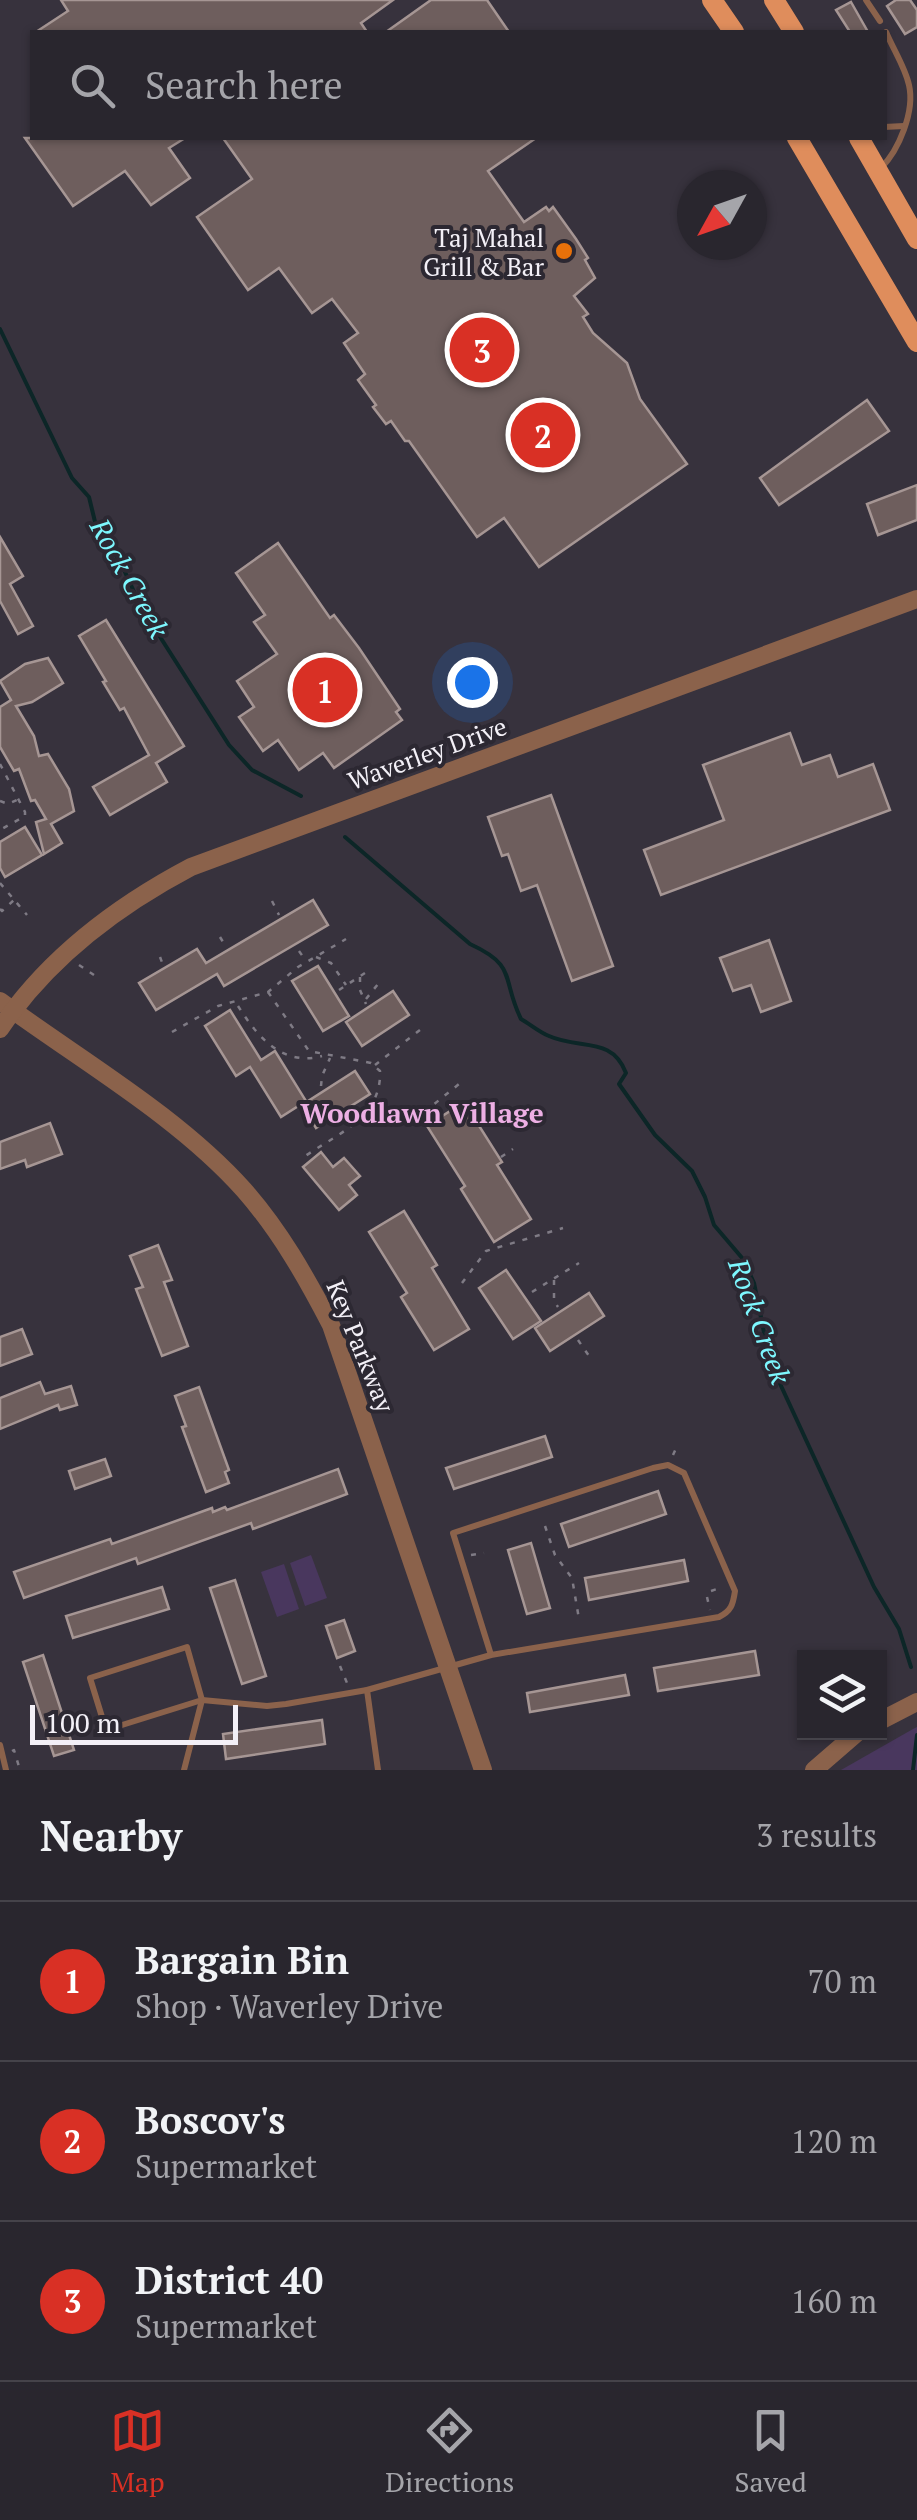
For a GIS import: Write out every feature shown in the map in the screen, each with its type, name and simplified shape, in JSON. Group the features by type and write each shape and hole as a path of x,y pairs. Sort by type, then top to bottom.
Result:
{"main road":[{"path":"712,0 733,30"},
{"path":"774,0 793,30"},
{"path":"799,140 917,342"},
{"path":"861,140 917,239"}],"street":[{"name":"Waverley Drive","path":"0,1029 6,1006 92,931 151,888 192,868 917,599"},
{"name":"Key Parkway","path":"6,1006 204,1152 242,1188 303,1272 332,1326 482,1770"},
{"path":"887,1717 917,1702"},
{"path":"814,1770 849,1740"}],"lane":[{"path":"866,0 880,21"},
{"path":"878,170 896,148 911,90 887,34"},
{"path":"887,127 904,126"},
{"path":"184,1770 202,1700 187,1646 90,1678 106,1730 202,1700 268,1706 367,1690 447,1665 719,1617 728,1612 734,1604 735,1591 684,1473 676,1467 661,1465 453,1532 491,1656"},
{"path":"367,1690 378,1770"},
{"path":"0,1746 6,1770"}],"path":[{"path":"0,764 25,816 0,830"},
{"path":"0,812 18,800"},
{"path":"0,801 8,804"},
{"path":"0,883 27,915"},
{"path":"0,909 14,900"},
{"path":"272,901 280,915"},
{"path":"220,937 226,945"},
{"path":"172,1032 218,1006 268,992 306,962 346,940"},
{"path":"330,963 333,948"},
{"path":"299,950 306,962"},
{"path":"315,957 330,963 346,985"},
{"path":"160,958 163,964"},
{"path":"77,962 94,975"},
{"path":"339,990 368,970"},
{"path":"361,976 359,985 365,1003 378,984"},
{"path":"268,992 305,1047 323,1056"},
{"path":"236,1004 260,1038 274,1048 299,1059 331,1057 376,1065 380,1071 380,1089 366,1114 301,1159"},
{"path":"376,1065 425,1026"},
{"path":"321,1086 331,1057"},
{"path":"433,1116 433,1105 459,1084"},
{"path":"501,1157 513,1149"},
{"path":"462,1283 486,1251 563,1228"},
{"path":"532,1292 578,1263"},
{"path":"554,1279 554,1301 558,1307"},
{"path":"578,1340 589,1356"},
{"path":"672,1456 678,1444"},
{"path":"546,1526 556,1555 572,1578 580,1619"},
{"path":"471,1555 484,1553"},
{"path":"710,1592 723,1587"},
{"path":"707,1597 710,1611"},
{"path":"340,1666 348,1686"}],"shaded area":[{"path":"311,1555 327,1598 305,1606 290,1563"},
{"path":"284,1564 299,1609 277,1617 261,1572"},
{"path":"917,1727 917,1770 841,1770 913,1729"}],"building":[{"path":"61,0 393,0 361,23 366,30 39,30 68,11"},
{"path":"431,0 487,0 508,30 389,30"},
{"path":"896,0 910,0 917,10 917,27 905,34 887,6"},
{"path":"851,2 867,30 849,30 836,10"},
{"path":"25,138 182,140 169,148 190,178 151,205 125,171 73,206"},
{"path":"224,140 533,140 488,171 524,222 546,207 549,211 553,207 576,239 595,278 574,296 588,314 583,317 593,333 627,363 640,399 687,464 539,567 504,518 477,537 409,441 391,421 386,424 373,407 376,405 358,380 365,374 344,343 358,333 332,299 312,313 279,268 248,290 197,217 252,179"},
{"path":"867,400 889,431 779,505 760,478"},
{"path":"917,485 917,520 878,535 867,504"},
{"path":"0,537 23,576 10,584 33,626 18,634 0,601"},
{"path":"278,543 330,618 334,615 359,648 400,709 396,712 402,720 334,768 323,753 299,770 278,740 263,751 239,717 254,707 237,681 277,654 254,622 265,615 236,573"},
{"path":"106,620 184,746 156,763 167,782 110,815 93,787 149,755 79,636"},
{"path":"48,658 63,683 32,702 16,706 34,736 39,756 48,754 69,789 74,811 51,824 62,843 44,854 36,822 46,819 35,800 31,801 19,769 14,771 0,747 0,707 11,700 0,681 25,664"},
{"path":"790,733 802,765 830,755 838,777 873,764 890,810 661,895 644,850 724,820 703,765"},
{"path":"551,795 613,966 572,981 537,885 521,891 508,854 502,856 488,817"},
{"path":"25,827 42,855 5,877 0,868 0,842"},
{"path":"313,900 328,925 224,986 217,974 156,1010 139,983 197,949 206,963"},
{"path":"769,940 791,1001 761,1012 751,985 733,991 720,958"},
{"path":"318,966 349,1016 323,1031 292,981"},
{"path":"393,991 409,1015 362,1046 346,1022"},
{"path":"230,1010 261,1060 275,1051 306,1101 281,1117 250,1067 236,1076 205,1026"},
{"path":"355,1071 370,1094 316,1128 302,1105"},
{"path":"464,1102 502,1162 497,1165 531,1219 494,1242 427,1126"},
{"path":"50,1123 62,1154 27,1167 25,1160 0,1169 0,1142"},
{"path":"321,1152 333,1167 344,1158 360,1176 349,1185 357,1195 339,1210 303,1167"},
{"path":"404,1211 469,1329 434,1350 401,1297 407,1293 369,1232"},
{"path":"158,1245 172,1280 164,1282 188,1346 162,1356 136,1289 143,1287 130,1256"},
{"path":"506,1270 541,1321 513,1339 479,1288"},
{"path":"589,1293 604,1316 550,1351 535,1328"},
{"path":"22,1329 32,1354 0,1366 0,1337"},
{"path":"40,1382 45,1394 71,1386 77,1405 60,1410 58,1405 0,1429 0,1398"},
{"path":"199,1387 229,1470 225,1472 229,1483 206,1492 175,1396"},
{"path":"545,1436 552,1457 454,1489 446,1468"},
{"path":"105,1459 111,1476 75,1489 69,1471"},
{"path":"338,1469 347,1494 253,1529 251,1523 138,1564 136,1558 24,1598 14,1572 110,1539 112,1544 212,1508 213,1512 225,1507 227,1510"},
{"path":"658,1491 666,1514 569,1547 561,1524"},
{"path":"531,1543 550,1608 527,1614 508,1550"},
{"path":"684,1560 688,1581 589,1600 585,1578"},
{"path":"235,1580 266,1676 242,1684 210,1588"},
{"path":"162,1587 169,1609 73,1638 66,1616"},
{"path":"344,1620 355,1651 337,1658 326,1626"},
{"path":"755,1651 759,1675 658,1691 654,1668"},
{"path":"43,1655 74,1750 54,1756 23,1662"},
{"path":"625,1675 629,1695 530,1712 527,1693"},
{"path":"322,1720 325,1744 226,1759 223,1734"}],"waterway":[{"name":"Rock Creek","path":"0,329 72,478 89,497 97,530 119,559 141,607 229,745 252,770 301,796"},
{"name":"Rock Creek","path":"345,837 470,944 495,959 506,974 521,1019 549,1036 604,1049 620,1061 626,1073 619,1084 655,1135 692,1171 714,1225 743,1259 754,1283 770,1362 874,1587 899,1629 911,1667"},
{"name":"Rock Creek","path":"913,1770 917,1735"}],"place":[{"name":"Taj Mahal Grill & Bar","path":"564,251"},
{"name":"District 40","path":"482,350"},
{"name":"Boscov's","path":"543,435"},
{"name":"Bargain Bin","path":"325,690"}],"district":[{"name":"Woodlawn Village","path":"422,1112"}]}
